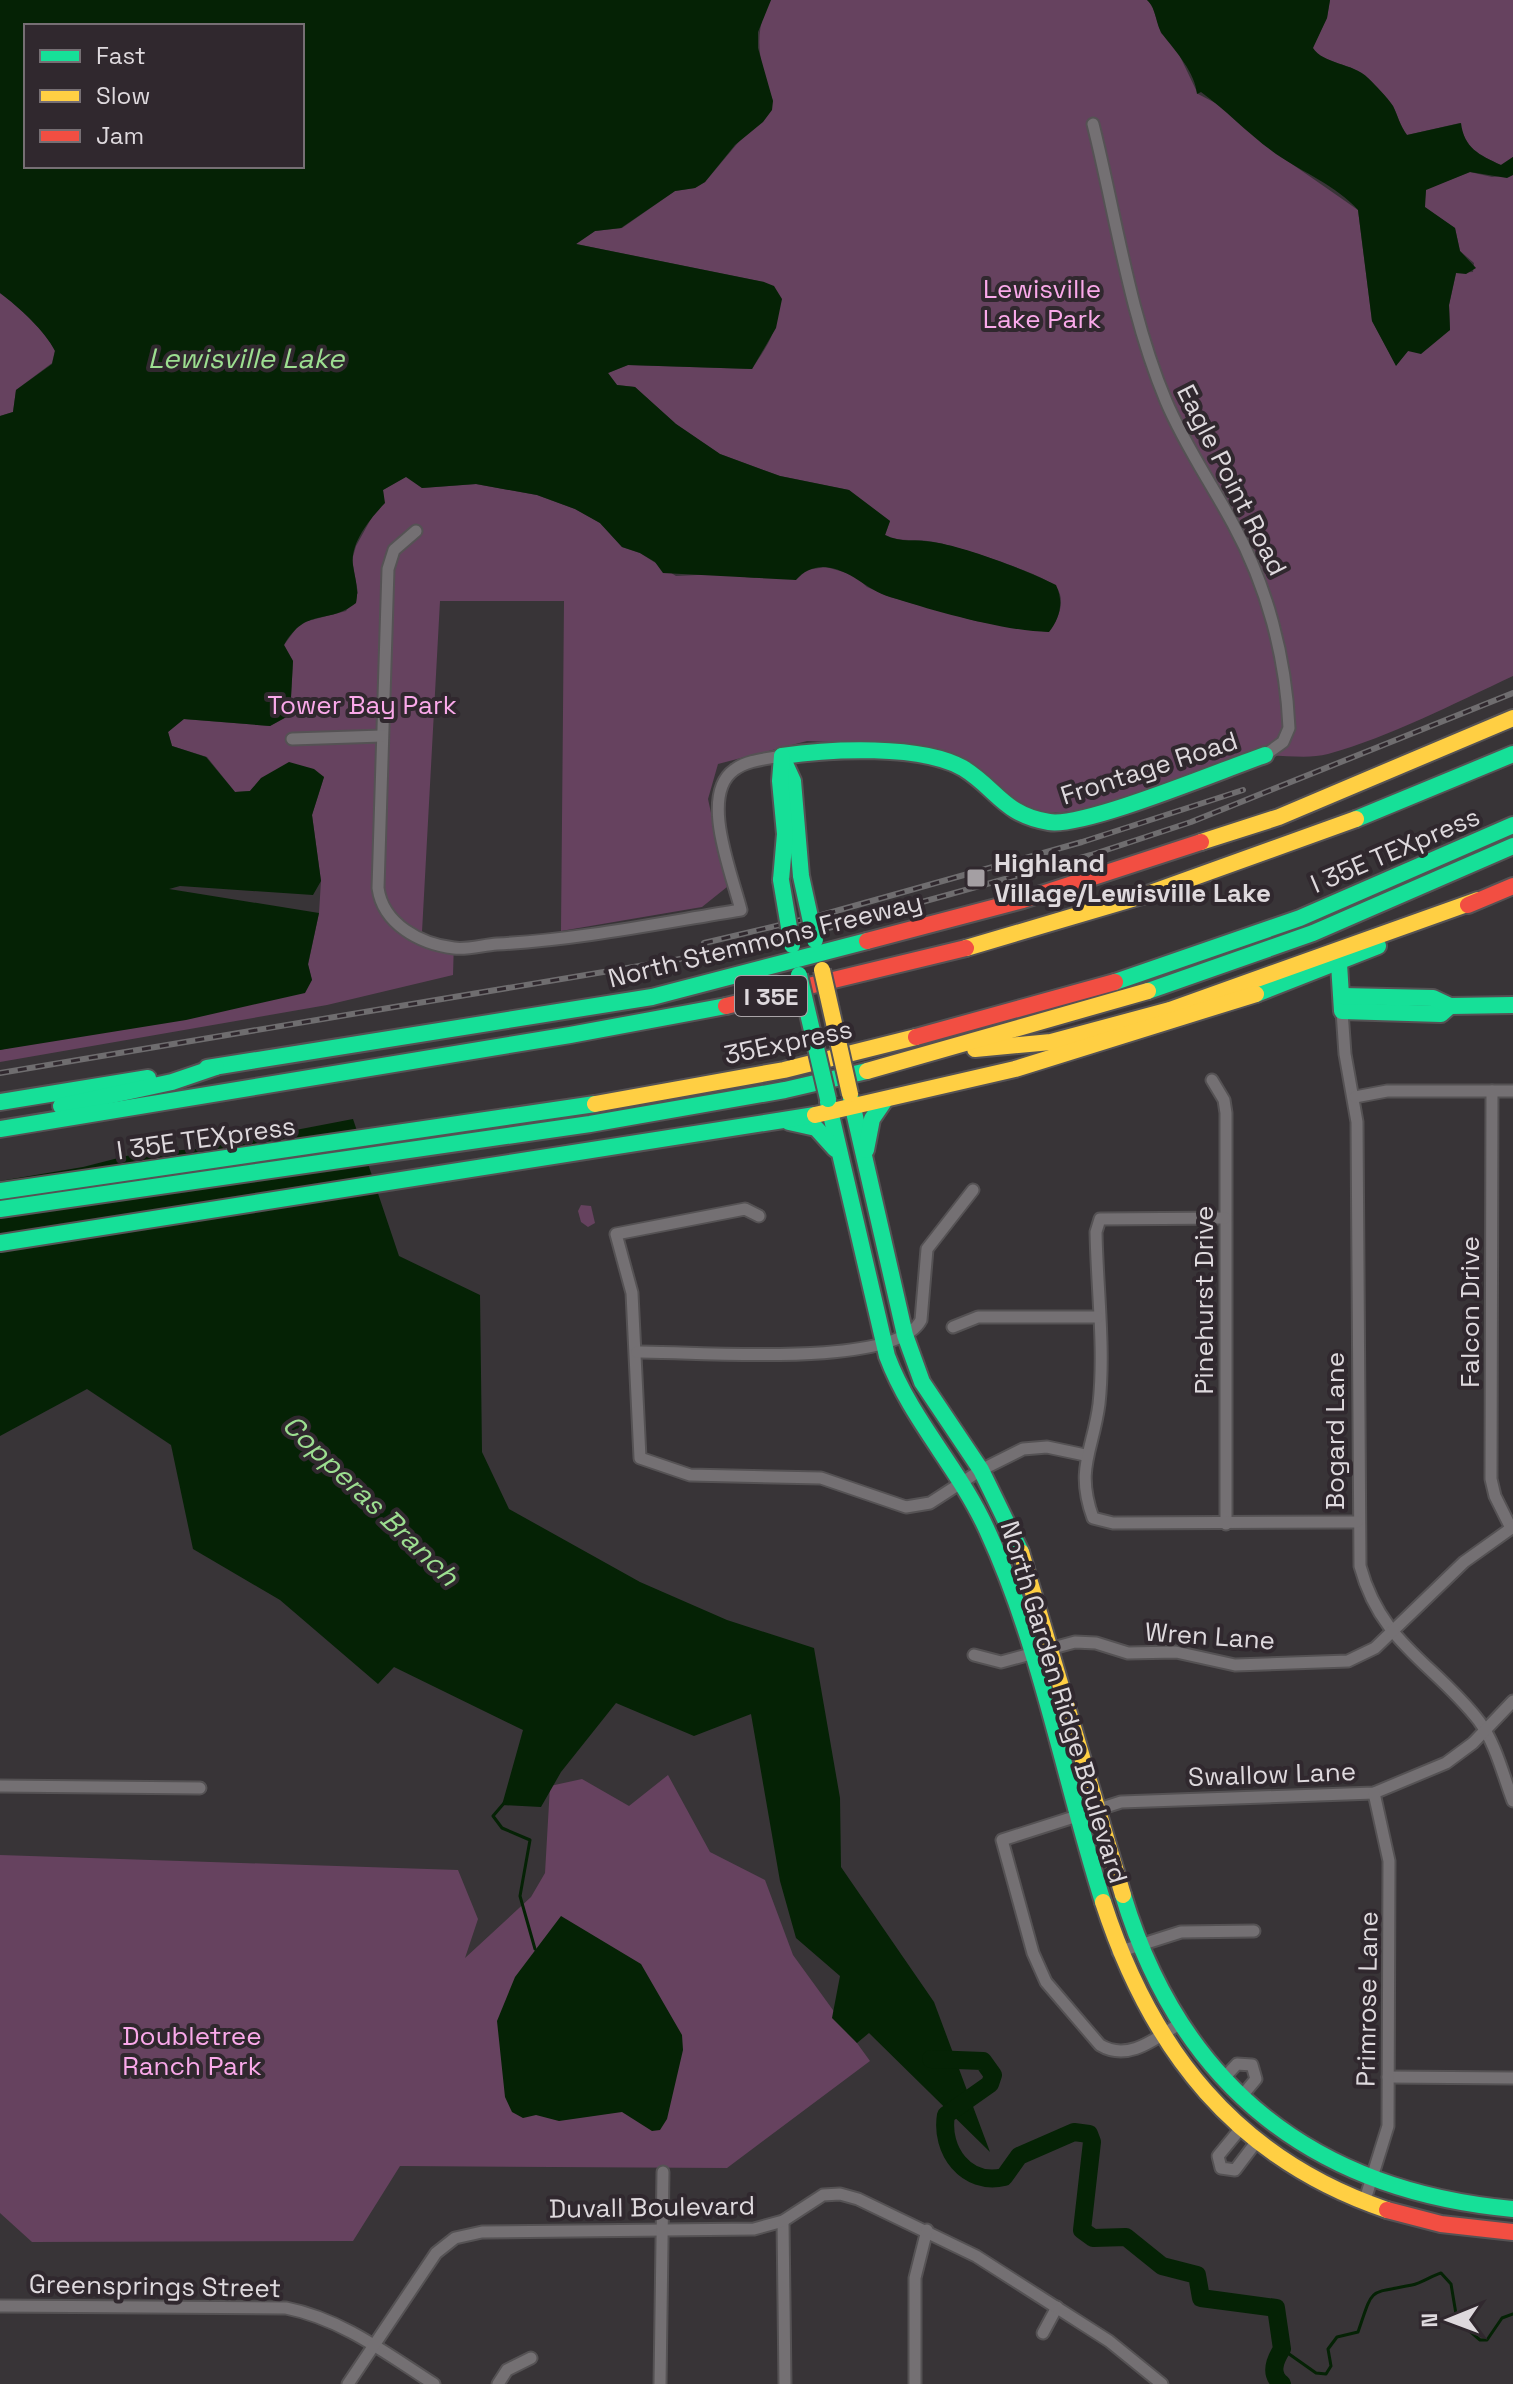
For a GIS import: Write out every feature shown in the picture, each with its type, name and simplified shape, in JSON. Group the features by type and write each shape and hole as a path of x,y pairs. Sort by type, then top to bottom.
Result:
{"main road":[{"name":"North Stemmons Freeway","path":"0,1102 652,997 793,951 1112,874 1279,817 1513,718"},
{"name":"Frontage Road","path":"782,756 832,749 938,757 964,769 1014,812 1052,823 1092,816 1265,755"},
{"name":"North Stemmons Freeway","path":"7,1128 553,1038 849,978 1055,923 1230,866 1389,807 1513,754"},
{"name":"North Garden Ridge Boulevard","path":"782,756 793,781 801,876 905,1335 922,1382 981,1470 1000,1503 1025,1560 1140,1944 1179,2024 1241,2097 1291,2136 1370,2180 1452,2204 1513,2209"},
{"name":"North Garden Ridge Boulevard","path":"782,756 780,781 785,834 781,880 793,951 882,1341 902,1391 962,1481 997,1553 1118,1952 1159,2036 1181,2067 1241,2128 1310,2177 1364,2203 1425,2222 1513,2232"},
{"name":"I 35E TEXpress","path":"1160,967 1328,907 1513,825"},
{"path":"0,1209 421,1151 787,1090 1127,1000 1266,953 1395,901 1513,846"},
{"path":"951,1049 1001,1050 1093,1031 1184,1006 1513,886"},
{"path":"0,1243 779,1120 851,1100 885,1100 1073,1054 1243,1000 1339,964 1478,900"},
{"path":"1339,964 1342,1004 1433,998 1450,1006 1513,1005"},
{"name":"35Express","path":"419,1134 788,1069 995,1017 1160,967"},
{"path":"7,1128 35,1111 172,1082 216,1067"},
{"path":"865,1159 872,1119 885,1100"},
{"path":"779,1120 816,1128 830,1140 841,1159"},
{"name":"I 35E TEXpress","path":"0,1191 419,1134"}],"street":[{"name":"Eagle Point Road","path":"1093,124 1118,238 1155,374 1182,436 1246,549 1272,617 1289,728 1283,742 1265,755"},
{"path":"292,739 382,736 388,569 394,550 416,531"},
{"name":"North Stemmons Freeway","path":"382,736 379,899 397,924 419,939 454,948 536,941 741,910 718,815 718,793 738,767 782,756"},
{"name":"Bogard Lane","path":"1342,1004 1345,1054 1355,1097 1357,1522 1360,1566 1366,1591 1391,1633 1484,1729 1513,1801"},
{"name":"Pinehurst Drive","path":"1212,1080 1224,1100 1226,1113 1226,1524"},
{"path":"1355,1097 1387,1091 1513,1091"},
{"name":"Falcon Drive","path":"1492,1091 1491,1479 1495,1496 1512,1527"},
{"path":"637,1352 832,1355 905,1335 921,1320 927,1249 973,1190"},
{"path":"759,1216 745,1209 616,1234 632,1293 640,1458 690,1475 821,1478 906,1507 930,1503 981,1470 1036,1446 1085,1455"},
{"path":"1225,1218 1100,1219 1096,1232 1098,1408 1085,1455 1084,1477 1093,1518 1113,1523 1357,1522"},
{"path":"953,1327 978,1317 1098,1317"},
{"name":"Wren Lane","path":"974,1655 1001,1662 1075,1642 1096,1643 1128,1653 1176,1652 1235,1665 1328,1663 1363,1656 1464,1562 1512,1527"},
{"name":"Swallow Lane","path":"1159,2036 1128,2052 1111,2051 1100,2045 1053,1993 1033,1953 1002,1840 1098,1807 1147,1799 1374,1793 1446,1763 1513,1701"},
{"path":"0,1786 200,1788"},
{"name":"Primrose Lane","path":"1364,2203 1388,2126 1389,1861 1374,1793"},
{"path":"1118,1952 1181,1932 1254,1931"},
{"path":"1159,2036 1179,2024"},
{"path":"1223,2079 1237,2064 1252,2065 1256,2079 1241,2097"},
{"path":"1388,2077 1513,2078"},
{"path":"1241,2128 1218,2156 1221,2168 1235,2170 1257,2141"},
{"path":"660,2384 663,2172"},
{"name":"Duvall Boulevard","path":"348,2384 436,2253 455,2238 482,2232 754,2229 783,2221 813,2199 840,2194 927,2230 1109,2341 1162,2384"},
{"path":"783,2221 785,2384"},
{"path":"915,2384 915,2278 927,2230"},
{"name":"Greensprings Street","path":"0,2306 278,2307 321,2317 434,2384"},
{"path":"1043,2333 1057,2307"},
{"path":"498,2384 507,2370 531,2358"}],"green space":[{"name":"Lewisville Lake Park","path":"771,0 1147,0 1152,5 1161,33 1175,46 1198,94 1227,109 1263,144 1358,210 1372,321 1396,365 1408,351 1450,330 1449,305 1456,273 1473,272 1474,263 1460,251 1455,228 1424,207 1426,189 1470,172 1492,177 1513,175 1513,676 1399,729 1352,747 1318,756 1264,755 1243,758 1109,803 1057,813 1038,811 1012,800 940,750 926,746 807,741 718,764 708,799 727,887 702,907 561,931 564,601 440,601 422,932 441,941 454,941 453,975 327,1005 0,1062 0,1050 312,980 308,965 319,913 321,881 312,815 324,777 304,768 284,769 266,777 250,791 235,792 207,757 172,746 168,732 183,719 270,726 290,715 293,661 284,645 300,623 346,611 358,593 352,560 356,546 372,517 384,503 383,490 407,476 422,488 476,484 537,495 575,509 600,523 622,547 640,553 676,576 717,574 754,578 826,567 854,575 867,587 890,597 976,621 1048,632 1052,627 1060,610 1061,598 1056,587 1048,581 960,548 885,535 890,521 849,490 780,476 720,454 676,424 635,387 617,385 608,373 628,365 752,369 772,335 775,318 764,282 576,244 595,231 622,228 675,191 695,188 705,182 773,101 761,63 759,37"},
{"path":"1330,0 1513,0 1513,157 1501,165 1480,154 1465,139 1460,123 1407,135 1393,106 1368,78 1323,57 1312,48 1327,18"},
{"path":"0,293 31,320 55,350 52,363 16,390 13,412 0,416"},
{"path":"581,1205 591,1206 595,1223 588,1227 581,1222 578,1211"},
{"name":"Doubletree Ranch Park","path":"668,1775 710,1852 765,1880 793,1955 870,2061 727,2168 400,2166 353,2241 32,2242 0,2213 0,1855 458,1870 478,1919 465,1958 531,1897 545,1873 550,1786 582,1779 629,1806"}],"water":[{"name":"Lewisville Lake","path":"0,0 771,0 758,32 758,48 773,101 772,110 763,122 735,145 705,182 695,188 675,191 621,228 595,231 576,244 774,286 782,299 776,328 752,369 628,365 608,373 617,385 635,387 676,424 720,454 780,476 849,490 890,521 885,535 962,549 1056,585 1060,598 1058,615 1049,632 990,624 890,597 833,568 808,570 796,580 663,573 655,562 622,547 600,523 575,509 537,495 476,484 422,488 406,477 383,490 385,503 358,539 353,556 356,603 336,614 301,625 284,645 293,661 290,715 270,726 184,719 168,732 172,746 206,757 235,792 250,791 261,778 289,762 314,769 324,777 312,815 321,881 313,895 180,886 169,889 319,913 308,964 312,980 305,993 186,1020 0,1050 0,416 13,412 16,390 52,364 55,351 45,335 0,293"},
{"path":"1147,0 1330,0 1327,18 1313,48 1324,57 1368,78 1393,106 1407,135 1461,123 1465,139 1479,154 1501,165 1513,157 1513,175 1507,178 1470,172 1426,190 1425,207 1455,228 1460,251 1476,268 1466,274 1456,273 1449,305 1450,330 1421,354 1408,351 1396,366 1372,321 1358,210 1330,186 1266,146 1201,92 1197,94 1189,70 1160,31 1153,8"},
{"path":"353,1119 399,1256 480,1295 482,1452 509,1509 640,1582 727,1620 814,1648 840,1798 841,1867 934,2002 990,2152 869,2033 857,2043 832,2018 840,1976 796,1938 780,1881 751,1714 694,1736 616,1703 561,1772 541,1807 502,1805 523,1730 394,1667 378,1684 280,1600 193,1549 171,1445 87,1389 0,1436 0,1181 83,1167 138,1153 197,1149"},
{"path":"561,1916 641,1964 682,2035 683,2050 667,2119 660,2130 652,2131 622,2112 559,2121 536,2115 523,2118 512,2112 505,2097 497,2021 515,1977"}],"waterway":[{"path":"505,1802 493,1816 502,1828 530,1840 520,1896 535,1949"},
{"name":"Copperas Branch","path":"931,2059 983,2061 993,2075 990,2084 946,2115 947,2141 958,2162 967,2171 990,2178 1004,2177 1019,2156 1074,2132 1089,2134 1092,2142 1082,2230 1093,2238 1126,2237 1162,2266 1197,2275 1201,2298 1276,2308 1282,2349 1274,2371 1282,2384"},
{"path":"1282,2349 1316,2373 1326,2374 1331,2366 1328,2349 1337,2337 1358,2332 1374,2295 1416,2284 1441,2273 1451,2284 1457,2320 1480,2340 1487,2340 1502,2318 1513,2314"}],"railway":[{"path":"0,1073 675,960 821,930 1091,855 1191,822 1513,693"},
{"path":"704,943 818,916 1082,842 1243,790"}],"traffic: fast":[{"path":"782,756 874,750 945,760 975,776 1021,814 1049,822 1092,816 1122,807 1265,755"},
{"path":"1356,819 1513,754"},
{"path":"781,880 785,834 780,781 782,756"},
{"path":"782,757 793,781 801,876"},
{"path":"1115,982 1300,918 1513,825"},
{"path":"1148,991 1313,933 1513,846"},
{"path":"801,876 815,940"},
{"path":"781,880 792,945"},
{"path":"207,1068 652,997 867,941"},
{"path":"1256,994 1378,946"},
{"path":"1339,964 1342,1011 1441,1014 1450,1006"},
{"path":"799,975 828,1099"},
{"path":"1342,996 1433,998 1450,1006 1513,1005"},
{"path":"0,1129 570,1035 726,1006"},
{"path":"61,1106 172,1082 216,1067"},
{"path":"0,1209 590,1124 785,1090 867,1071"},
{"path":"0,1102 148,1078"},
{"path":"851,1099 905,1335 922,1382 981,1470 1021,1552"},
{"path":"866,1150 872,1119 885,1100"},
{"path":"828,1102 887,1356 909,1401 976,1507 1006,1575 1037,1667 1103,1902"},
{"path":"0,1191 595,1104"},
{"path":"0,1243 815,1115"},
{"path":"789,1122 816,1128 835,1149"},
{"path":"1123,1895 1148,1963 1181,2023 1220,2074 1266,2117 1318,2152 1377,2179 1442,2198 1513,2209"}],"traffic: slow":[{"path":"1201,842 1279,817 1513,718"},
{"path":"966,948 1142,896 1356,819"},
{"path":"975,1049 1051,1042 1170,1010 1478,900"},
{"path":"822,970 850,1094"},
{"path":"867,1071 1148,991"},
{"path":"815,1115 1015,1069 1256,994"},
{"path":"595,1104 784,1070 916,1037"},
{"path":"1021,1552 1123,1895"},
{"path":"1103,1902 1146,2005 1174,2051 1206,2092 1243,2129 1286,2161 1333,2188 1387,2210"}],"traffic: jam":[{"path":"867,941 1023,900 1201,842"},
{"path":"1468,905 1513,886"},
{"path":"726,1006 966,948"},
{"path":"916,1037 1115,982"},
{"path":"1387,2210 1441,2224 1513,2232"}],"place":[{"name":"Highland Village/Lewisville Lake","path":"976,878"}],"park label":[{"name":"Tower Bay Park","path":"362,705"}]}
